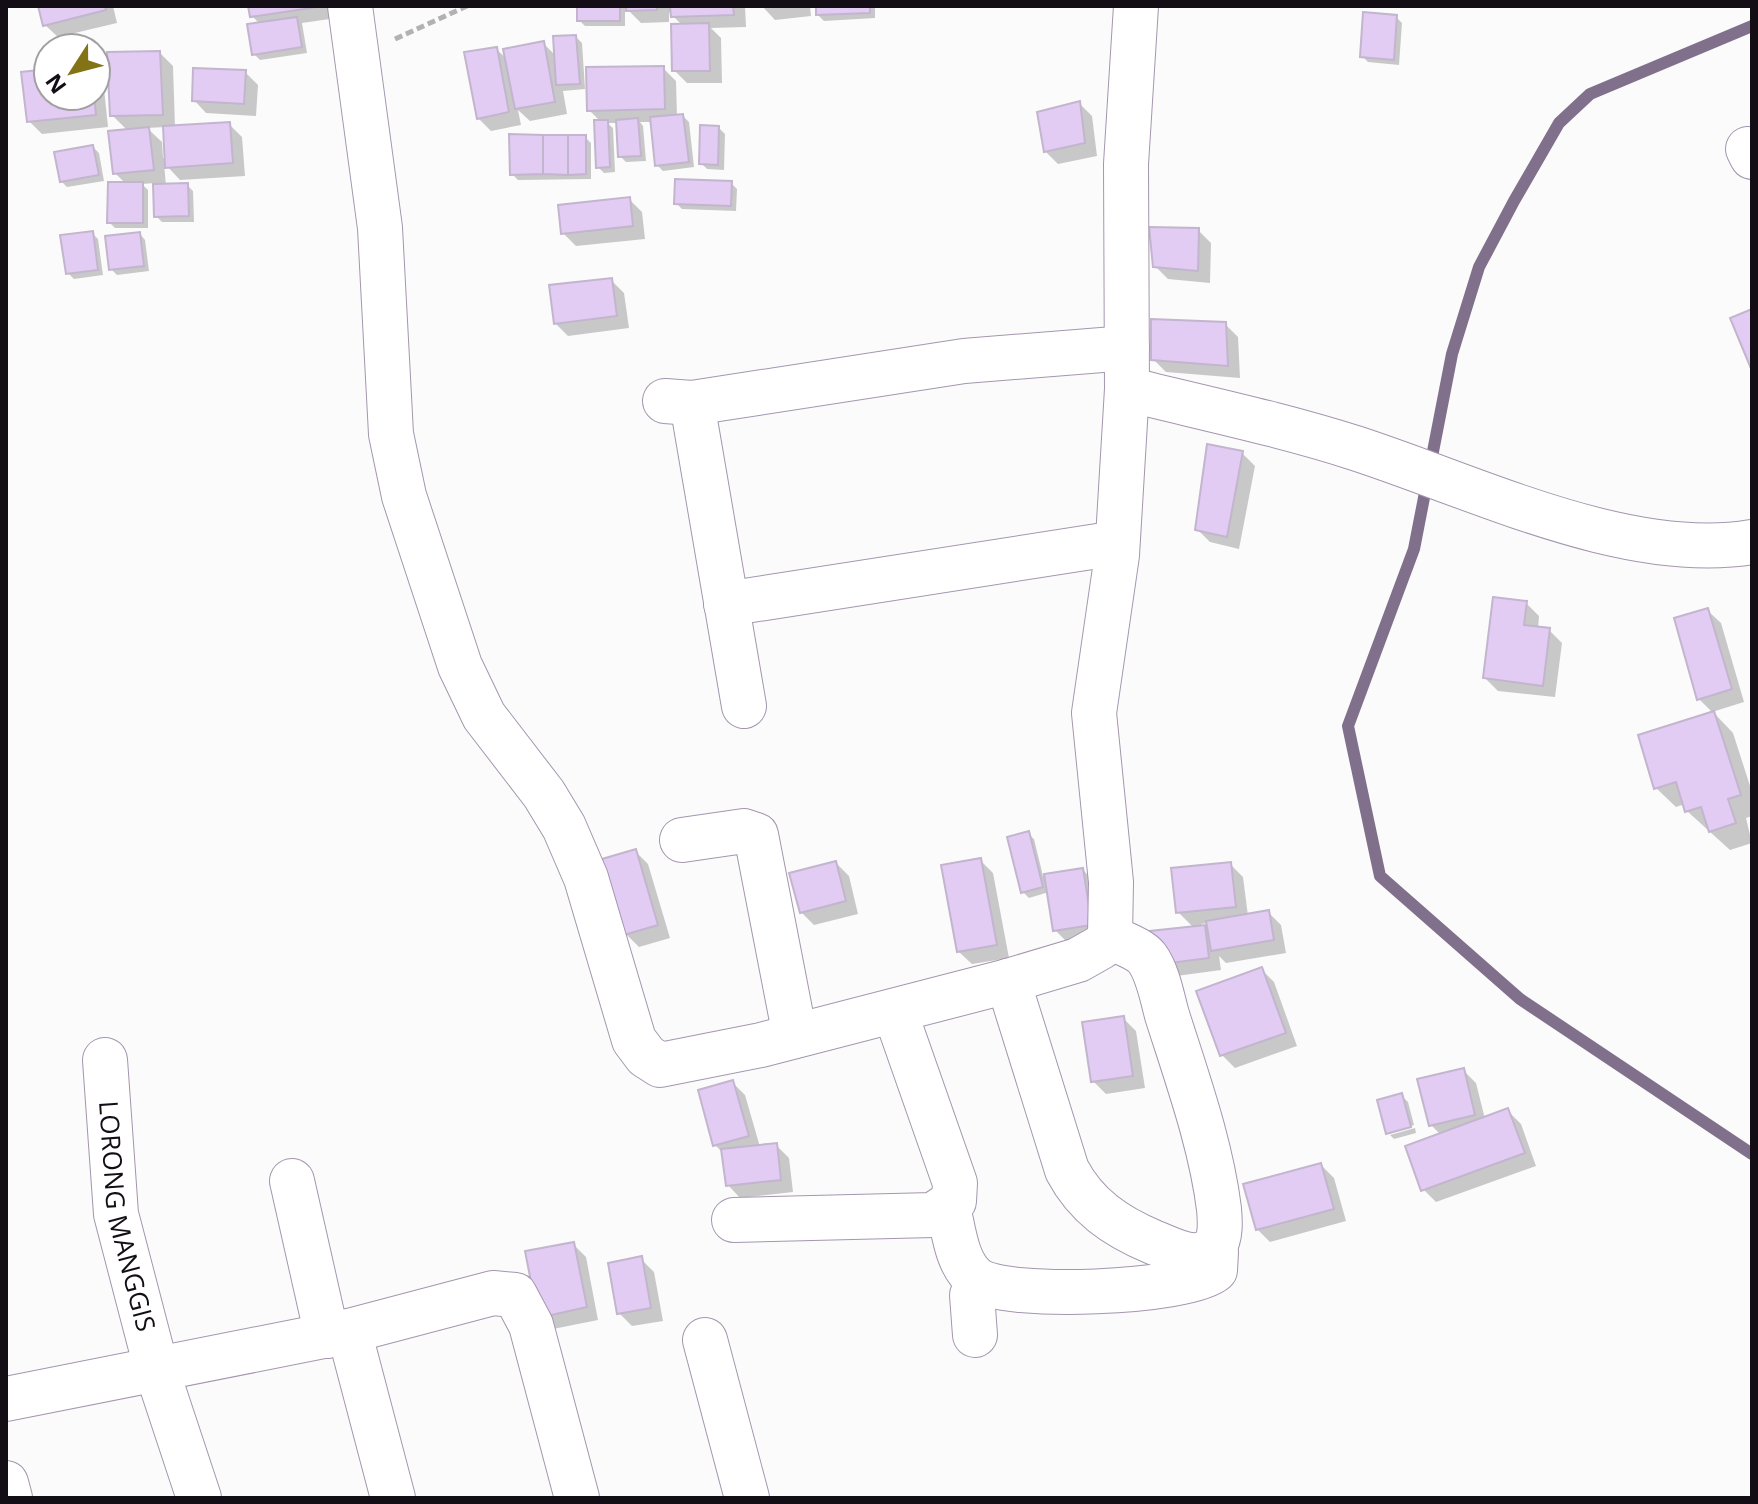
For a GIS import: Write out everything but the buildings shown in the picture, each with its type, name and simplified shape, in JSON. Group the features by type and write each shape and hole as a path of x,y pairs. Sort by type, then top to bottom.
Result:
{"street":[{"path":"350,6 380,228 391,434 404,496 460,666 484,716 544,794 564,827 586,878 634,1040 646,1056 660,1065 688,1062 1008,981 1078,960 1101,947 1110,937 1113,920 1111,882 1094,713 1117,543 1127,369 1126,164 1136,6"},
{"path":"744,706 726,604 679,402 964,361 1127,369 1557,519 1652,541 1730,546 1752,542"},
{"path":"726,604 1117,543"},
{"path":"682,840 744,831 759,840 795,1036"},
{"path":"948,1207 963,1264 979,1281 1017,1293 1146,1288 1206,1277 1217,1266 1215,1246 1220,1232 1219,1210 1195,1104 1154,972 1141,953 1110,937"},
{"path":"1008,981 1067,1170 1081,1195 1096,1211 1189,1256 1215,1246"},
{"path":"734,1220 933,1215 948,1207 957,1195 955,1183 895,1012"},
{"name":"LORONG MANGGIS","path":"105,1060 116,1214 157,1371 199,1498"},
{"path":"292,1181 338,1334 393,1498"},
{"path":"975,1335 972,1295 979,1281"},
{"path":"6,1399 338,1334 493,1293 515,1295 531,1325 577,1498"},
{"path":"705,1340 747,1498"},
{"path":"6,1483 10,1498"}],"path":[{"path":"359,56 467,6"}],"waterway":[{"path":"1752,26 1590,94 1559,123 1479,267 1452,354 1414,549 1348,726 1380,876 1520,999 1752,1154"}]}
